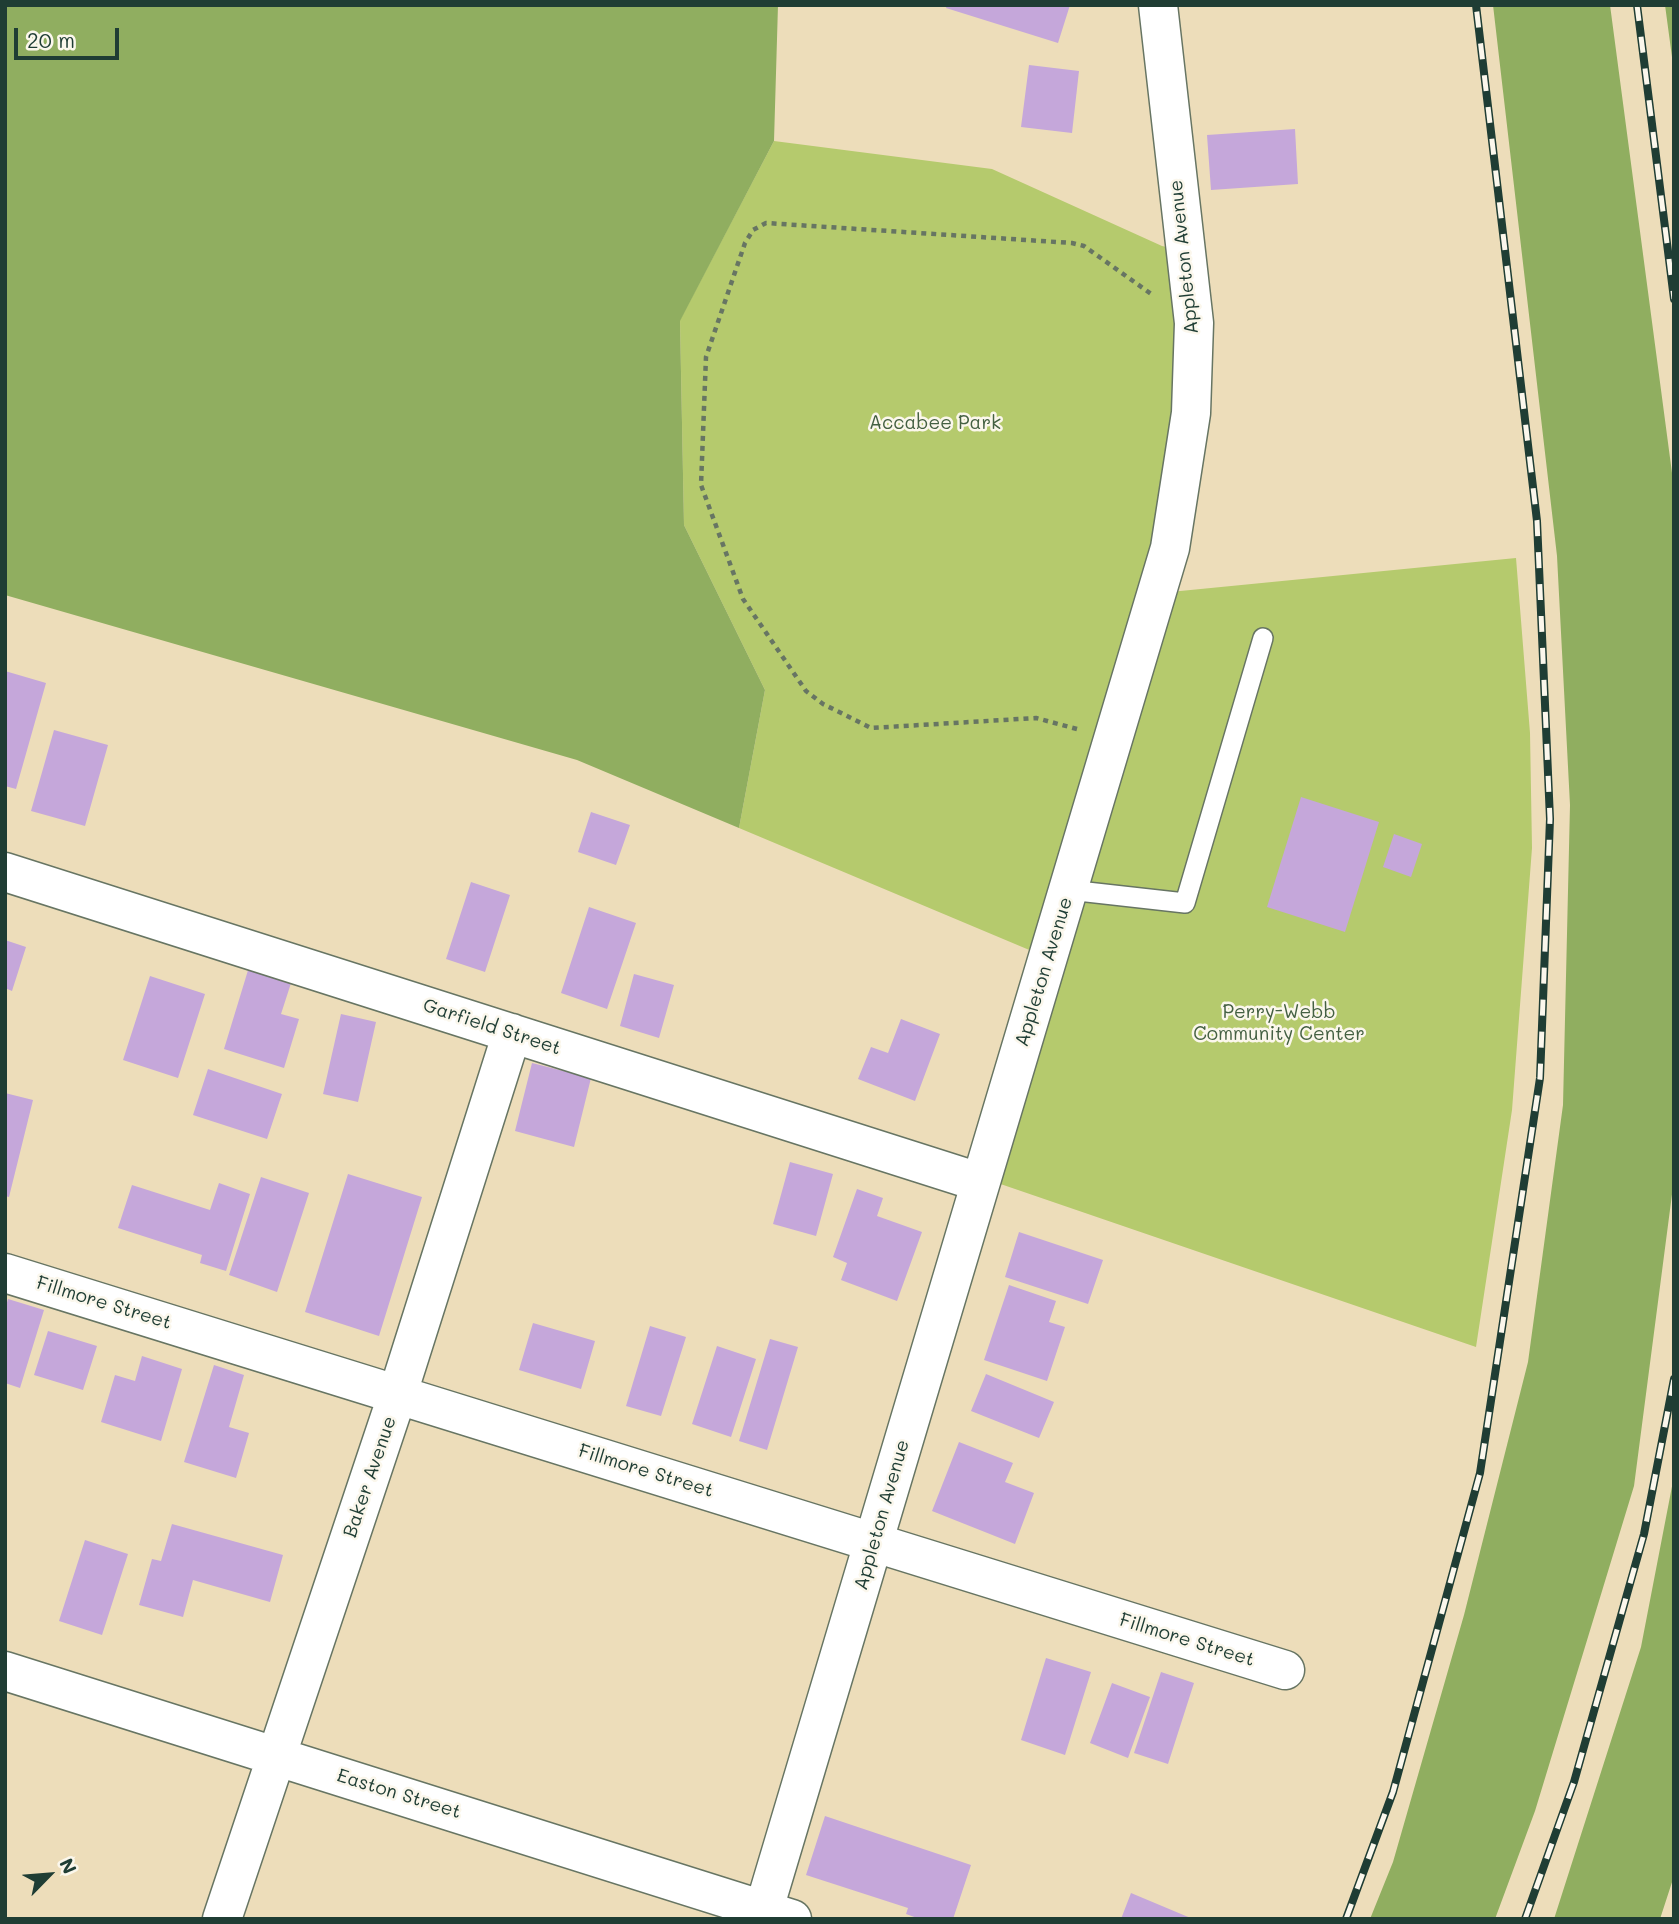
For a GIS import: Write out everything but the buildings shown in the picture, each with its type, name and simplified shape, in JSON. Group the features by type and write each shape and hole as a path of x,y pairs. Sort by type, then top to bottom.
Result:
{"street":[{"name":"Appleton Avenue","path":"772,1916 874,1542 979,1182 1114,743 1170,548 1191,413 1194,323 1158,5"},
{"name":"Garfield Street","path":"5,872 979,1182"},
{"name":"Baker Avenue","path":"222,1919 398,1393 512,1033"},
{"name":"Fillmore Street","path":"5,1273 1285,1670"},
{"name":"Easton Street","path":"5,1671 772,1916"}],"lane":[{"path":"1069,890 1185,903 1263,638"}],"path":[{"path":"1114,743 1057,722 1036,718 872,728 823,704 806,691 743,599 701,485 706,356 745,243 754,230 766,223 1072,243 1084,246 1194,323"}],"green space":[{"path":"5,5 778,5 774,141 680,321 684,525 765,690 739,828 577,760 5,595"},
{"path":"1493,5 1610,5 1674,488 1674,1179 1634,1486 1535,1811 1495,1919 1370,1919 1393,1862 1464,1615 1528,1362 1563,1105 1570,805 1557,556"},
{"path":"1665,5 1674,5 1674,72"},
{"name":"Accabee Park","path":"774,141 992,169 1162,246 1185,251 1191,413 1046,957 739,828 765,690 684,525 680,320"},
{"name":"Perry-Webb Community Center","path":"1516,558 1530,733 1532,848 1512,1110 1476,1347 983,1178 1160,593"},
{"path":"1674,1476 1674,1876 1660,1919 1554,1919 1641,1647"}],"railway":[{"path":"1346,1919 1393,1792 1480,1473 1540,1078 1550,819 1537,521 1476,5"},
{"path":"1637,5 1674,299"},
{"path":"1525,1919 1574,1782 1644,1534 1674,1379"}]}
